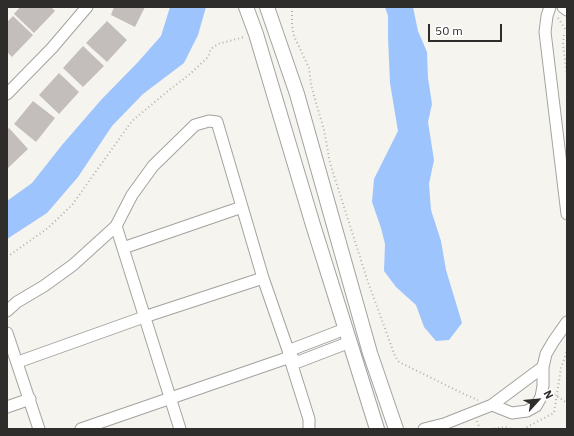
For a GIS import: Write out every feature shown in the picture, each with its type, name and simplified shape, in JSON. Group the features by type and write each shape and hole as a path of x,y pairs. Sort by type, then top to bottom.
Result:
{"street":[{"path":"7,94 52,48 87,7"},
{"path":"246,7 256,34 313,226 377,429"},
{"path":"267,7 297,94 370,353 396,429"},
{"path":"567,10 556,10 547,16 545,32 567,208"},
{"path":"7,311 73,265 116,226 132,195 153,166 195,125 209,121 217,122 262,278 290,357 309,419 309,429"},
{"path":"123,248 242,207"},
{"path":"116,226 180,429"},
{"path":"18,362 144,317 262,278"},
{"path":"492,405 512,413 527,411 536,406 541,398 543,386 543,367 546,354 567,322"},
{"path":"290,357 293,349 345,329"},
{"path":"7,333 18,362 39,429"},
{"path":"290,357 298,362 350,342"},
{"path":"81,429 290,357"},
{"path":"424,429 444,424 492,405 543,367"},
{"path":"7,406 30,399"}],"path":[{"path":"292,7 292,25 294,36 309,68 324,130 330,163 368,282 395,356 400,362 466,395 492,405"},
{"path":"556,10 567,32 564,34 563,44 567,76"},
{"path":"7,257 48,228 72,205 132,121 190,74 208,57 211,49 218,44 244,37"},
{"path":"490,429 505,427 512,429"}],"water":[{"path":"170,7 206,7 198,35 184,63 143,94 112,126 78,177 47,213 7,239 7,201 32,183 62,145 101,100 161,36"},
{"path":"385,7 413,7 418,31 427,52 428,78 432,104 428,122 434,160 429,184 431,210 441,241 446,270 462,323 449,340 436,341 424,327 416,305 396,287 384,271 385,244 372,202 374,179 398,131 390,83 388,16"}],"building":[{"path":"20,7 51,7 55,11 34,33 14,14"},
{"path":"114,7 145,7 135,27 111,15"},
{"path":"13,16 33,35 12,57 7,52 7,22"},
{"path":"107,21 127,40 107,62 86,43"},
{"path":"83,46 104,66 83,87 63,68"},
{"path":"59,73 79,92 59,114 39,95"},
{"path":"33,101 55,118 36,142 14,124"},
{"path":"9,128 28,149 7,169 7,130"}]}
